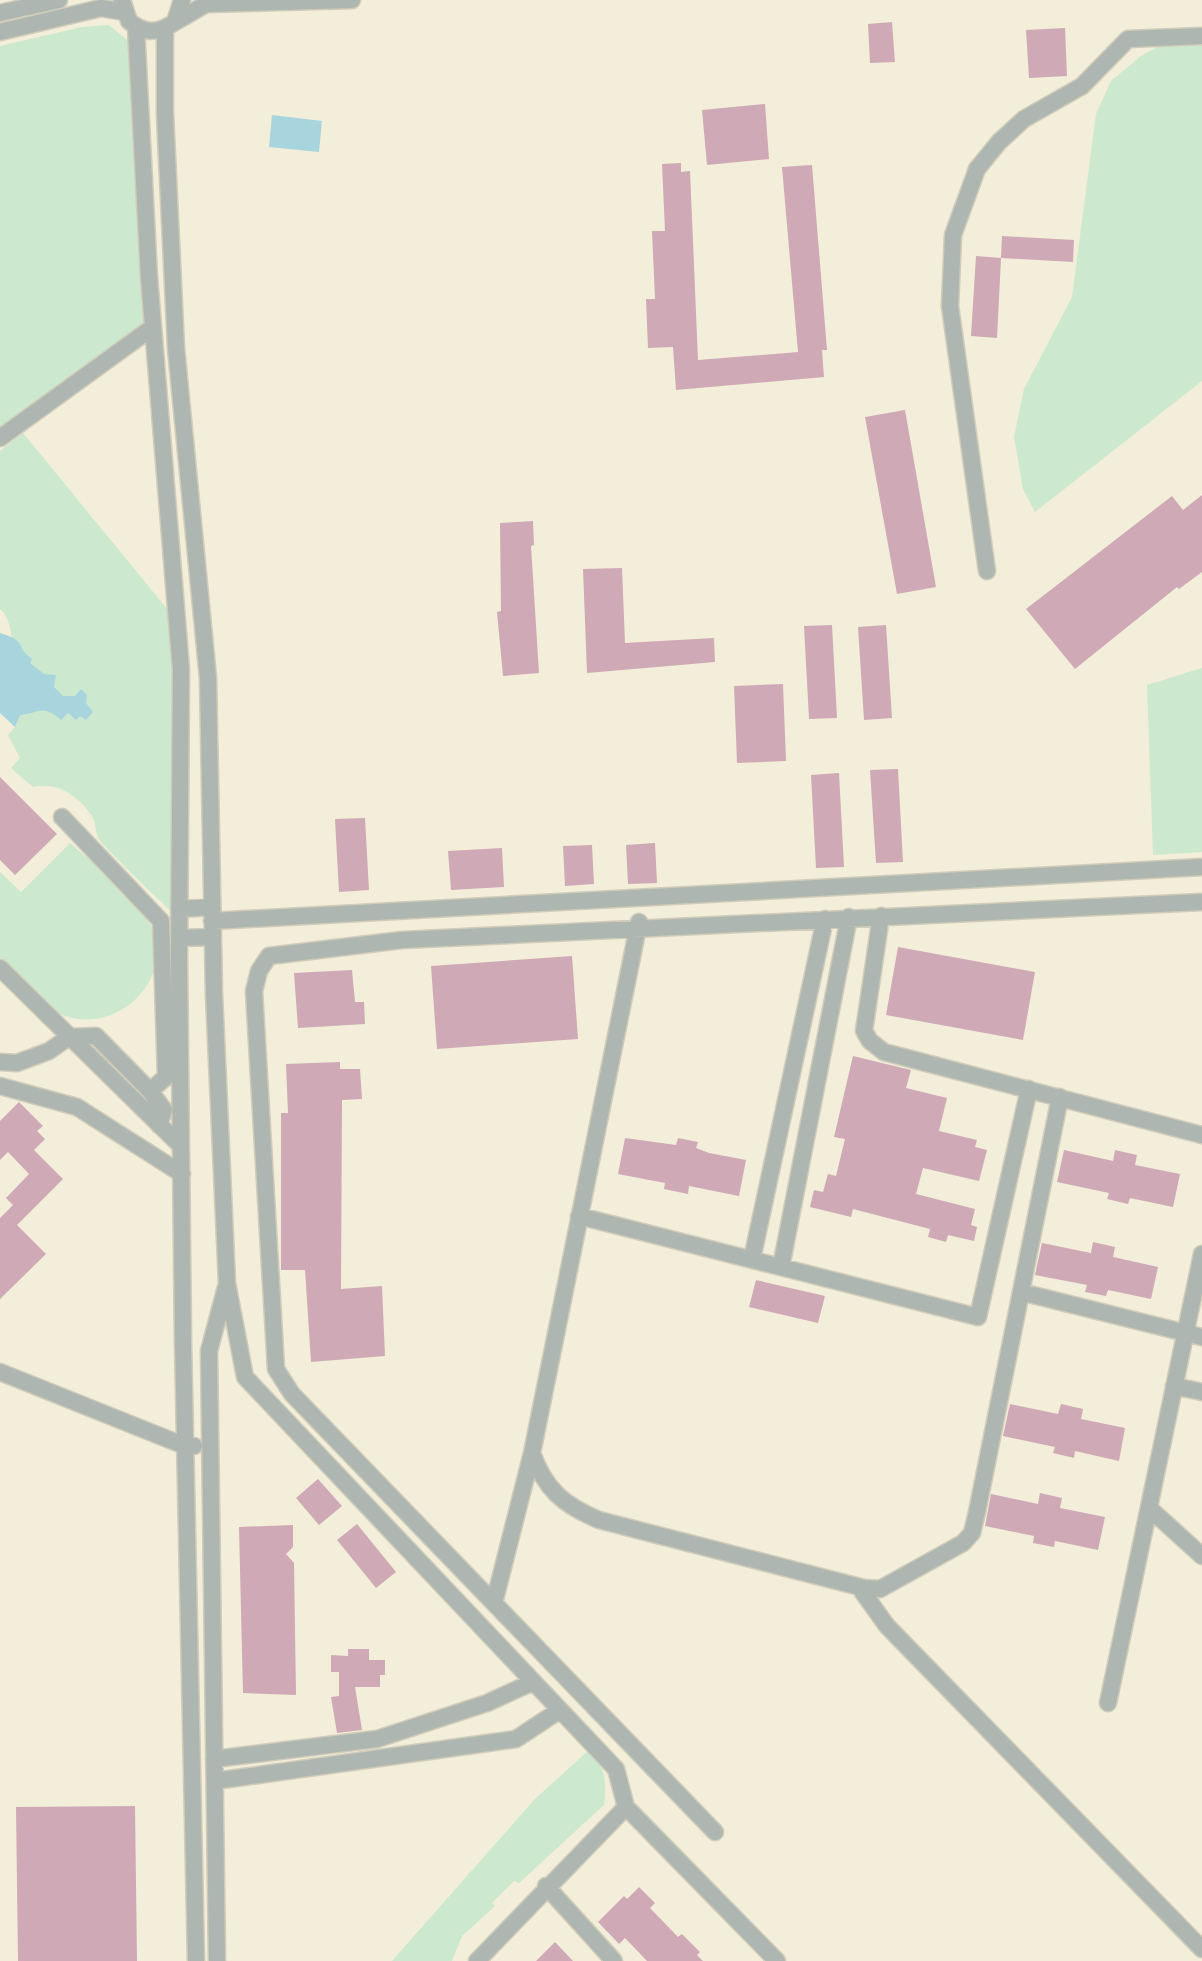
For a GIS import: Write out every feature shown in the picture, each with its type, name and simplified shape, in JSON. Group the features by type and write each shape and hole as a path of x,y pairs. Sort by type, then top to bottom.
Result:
{"street":[{"path":"0,13 60,0"},
{"path":"182,0 170,25 165,114 176,348 208,678 212,922 227,1275 245,1377 616,1769 626,1807 778,1961"},
{"path":"136,27 146,31 170,25 206,4 352,0"},
{"path":"0,32 101,8 123,6 136,27 153,327 181,670 181,1174 196,1961"},
{"path":"987,571 950,306 953,235 976,169 1024,118 1082,86 1128,39 1202,36"},
{"path":"0,438 153,327"},
{"path":"62,817 161,921 166,1077 150,1091"},
{"path":"179,938 212,922 1202,867"},
{"path":"715,1832 292,1394 276,1369 254,991 259,971 268,956 402,940 639,925 1202,902"},
{"path":"179,909 212,922"},
{"path":"881,916 864,1031 870,1041 884,1052 1202,1135"},
{"path":"781,1267 849,917"},
{"path":"752,1259 825,919"},
{"path":"494,1603 532,1453 639,925"},
{"path":"0,968 181,1146"},
{"path":"0,1062 17,1063 49,1051 69,1037 96,1036 150,1091 164,1110 159,1125"},
{"path":"0,1086 77,1107 181,1174"},
{"path":"579,1216 978,1317 1029,1089"},
{"path":"532,1453 541,1478 573,1509 859,1587 880,1589 963,1543 972,1533 1060,1097"},
{"path":"1108,1703 1202,1254"},
{"path":"218,1961 209,1351 227,1275"},
{"path":"1021,1292 1202,1337"},
{"path":"0,1372 185,1446 210,1446"},
{"path":"1174,1386 1202,1392"},
{"path":"1149,1508 1202,1556"},
{"path":"859,1587 887,1626 1202,1952 1195,1961"},
{"path":"215,1759 377,1739 487,1703 533,1682"},
{"path":"215,1781 516,1739 560,1710"},
{"path":"477,1961 546,1886 626,1807"},
{"path":"546,1886 614,1961"}],"green space":[{"path":"109,25 132,44 147,321 0,430 0,46 82,27"},
{"path":"1168,41 1202,41 1202,381 1035,512 1023,489 1014,437 1024,389 1072,297 1096,114 1111,81 1141,56"},
{"path":"23,433 172,615 175,915 101,842 92,816 81,802 58,788 33,787 11,768 20,758 8,735 15,727 15,682 10,629 6,616 0,609 0,451"},
{"path":"1202,668 1202,852 1153,855 1147,685"},
{"path":"70,843 115,881 135,902 151,926 157,947 155,967 147,985 134,1000 118,1012 99,1018 79,1019 58,1013 34,995 0,958 0,872 21,892"},
{"path":"590,1749 604,1775 604,1805 519,1883 514,1881 492,1903 495,1906 462,1936 452,1961 392,1961 535,1799"}],"water":[{"path":"272,115 322,121 319,152 269,147"},
{"path":"0,633 18,642 32,659 30,663 44,674 56,675 54,687 63,696 75,696 81,689 87,695 86,703 93,712 86,720 80,716 76,720 68,713 61,720 49,712 40,711 20,715 15,727 0,713"}],"building":[{"path":"892,22 895,62 870,63 868,24"},
{"path":"1065,28 1067,76 1029,78 1026,30"},
{"path":"765,104 769,159 707,165 702,110"},
{"path":"681,163 681,172 690,171 698,360 798,352 782,167 812,165 827,350 822,350 824,377 676,390 673,347 648,348 646,299 655,299 652,231 665,231 662,164"},
{"path":"1002,236 1074,240 1073,262 1001,258"},
{"path":"976,256 1001,258 997,338 971,336"},
{"path":"905,410 936,587 897,594 865,417"},
{"path":"1202,495 1202,572 1179,589 1177,587 1075,669 1026,609 1172,496 1183,510"},
{"path":"533,521 534,545 531,546 539,673 503,676 497,612 501,611 500,523"},
{"path":"622,568 625,643 714,638 715,662 587,673 583,569"},
{"path":"832,625 837,718 809,719 804,626"},
{"path":"886,625 892,718 864,720 858,627"},
{"path":"783,684 786,761 737,763 734,686"},
{"path":"898,769 903,862 876,863 870,770"},
{"path":"839,773 844,867 816,868 811,775"},
{"path":"0,777 57,834 15,875 0,860"},
{"path":"365,818 369,890 339,892 335,819"},
{"path":"655,843 657,883 628,884 626,845"},
{"path":"592,845 594,884 565,886 563,846"},
{"path":"502,848 504,887 451,890 448,851"},
{"path":"898,947 1035,972 1023,1040 886,1015"},
{"path":"572,956 578,1039 437,1049 431,966"},
{"path":"352,970 355,1002 364,1002 365,1024 298,1028 294,973"},
{"path":"853,1056 911,1070 906,1088 947,1098 939,1131 977,1140 975,1147 987,1150 979,1181 923,1168 916,1194 975,1209 971,1225 977,1227 974,1241 948,1235 946,1242 928,1237 930,1229 853,1209 851,1217 810,1207 814,1190 823,1192 828,1174 836,1176 845,1139 834,1137"},
{"path":"340,1062 340,1069 360,1069 362,1099 342,1100 341,1289 382,1286 385,1356 311,1362 305,1270 281,1270 281,1113 288,1113 286,1064"},
{"path":"19,1102 43,1126 37,1131 45,1139 34,1150 63,1179 17,1225 46,1254 0,1299 0,1218 13,1205 6,1198 29,1174 8,1152 0,1160 0,1121"},
{"path":"625,1138 676,1145 678,1138 698,1142 696,1148 709,1153 746,1160 739,1196 689,1186 688,1194 664,1189 665,1183 618,1174"},
{"path":"1064,1150 1113,1161 1115,1150 1137,1155 1135,1165 1180,1174 1173,1207 1130,1198 1128,1204 1107,1199 1109,1193 1057,1182"},
{"path":"1093,1242 1115,1247 1113,1257 1158,1267 1151,1299 1108,1290 1106,1296 1085,1292 1087,1285 1035,1275 1042,1243 1091,1253"},
{"path":"756,1280 825,1296 818,1323 749,1307"},
{"path":"1010,1404 1058,1414 1061,1404 1083,1409 1081,1419 1125,1428 1119,1461 1075,1451 1074,1458 1053,1453 1055,1447 1003,1436"},
{"path":"318,1479 342,1506 319,1525 296,1498"},
{"path":"1040,1493 1062,1498 1060,1508 1105,1517 1098,1550 1055,1541 1054,1547 1033,1543 1034,1536 985,1526 991,1494 1038,1504"},
{"path":"357,1524 396,1572 376,1588 337,1540"},
{"path":"293,1525 293,1547 286,1554 294,1563 296,1695 243,1693 239,1527"},
{"path":"348,1649 369,1649 369,1660 385,1660 385,1675 380,1675 380,1687 355,1687 362,1730 337,1733 331,1697 339,1696 339,1672 331,1672 331,1655 348,1656"},
{"path":"135,1806 137,1961 18,1961 16,1807"},
{"path":"639,1887 655,1903 650,1908 678,1937 682,1934 700,1952 697,1955 703,1961 647,1961 625,1938 619,1944 598,1922 624,1896 627,1899"},
{"path":"555,1942 573,1961 536,1961"}]}
